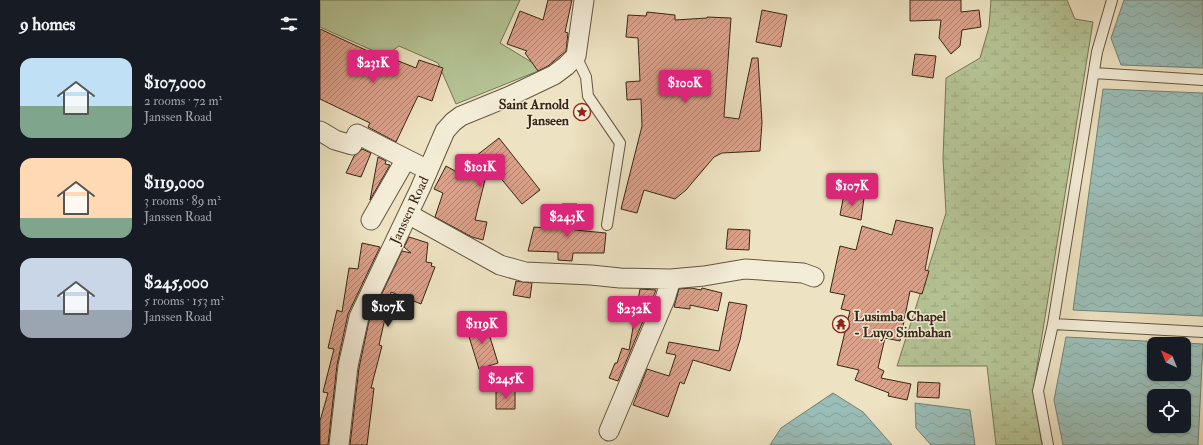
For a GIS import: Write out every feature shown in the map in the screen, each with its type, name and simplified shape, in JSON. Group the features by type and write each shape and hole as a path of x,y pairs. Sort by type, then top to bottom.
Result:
{"street":[{"path":"576,56 584,0"},
{"name":"Janssen Road","path":"339,445 348,366 359,317 408,214 445,131 461,116 554,75 576,56"},
{"path":"320,131 336,140 352,145 357,134 428,170"},
{"path":"371,220 406,159"},
{"path":"408,214 500,264 525,272 620,278 671,279 704,276 745,269 803,273 814,277"},
{"path":"609,431 665,298 671,279"}],"lane":[{"path":"1048,445 1038,391 1053,324 1097,52 1112,0"},
{"path":"576,56 586,77 588,96 620,143 607,226"},
{"path":"1094,73 1203,80"},
{"path":"1053,324 1203,332"}],"green space":[{"path":"320,0 520,0 500,43 543,69 456,104 438,63 399,46 385,56 320,27"},
{"path":"991,0 1067,0 1075,19 1093,22 1033,391 1042,445 996,445 987,366 897,366 946,213 943,158 946,78 980,58 989,27"}],"water":[{"path":"1124,0 1203,0 1203,68 1121,65 1111,38"},
{"path":"1103,89 1203,93 1203,316 1073,310"},
{"path":"1066,337 1147,341 1147,381 1191,381 1191,343 1203,344 1198,445 1063,445 1054,400"},
{"path":"833,393 863,412 892,445 770,445 781,428"},
{"path":"915,403 970,410 975,445 931,445 916,428"}],"building":[{"path":"548,0 572,0 565,32 568,33 566,51 548,66 538,71 525,53 527,51 507,44 520,11 543,20"},
{"path":"910,0 961,0 961,12 979,10 981,27 962,30 960,46 951,54 939,38 941,20 910,21"},
{"path":"762,10 787,15 781,47 756,42"},
{"path":"647,12 675,15 675,20 707,17 731,18 724,117 739,119 752,58 758,58 762,122 760,151 722,153 714,157 686,190 675,199 644,190 637,213 621,209 642,126 641,99 627,100 626,82 640,81 638,38 626,37 628,15 646,16"},
{"path":"320,29 385,59 386,56 416,68 419,60 443,68 432,101 418,96 396,142 368,127 370,123 320,99"},
{"path":"915,54 936,56 933,78 912,75"},
{"path":"499,138 540,190 522,204 489,164 475,220 487,222 483,240 472,237 435,217 443,193 434,189 446,166 468,178 472,159"},
{"path":"362,149 371,153 361,177 346,173 354,156"},
{"path":"378,157 386,161 385,164 390,165 370,200"},
{"path":"844,194 864,198 861,220 840,215"},
{"path":"562,204 577,204 575,230 606,233 604,253 573,253 572,261 558,260 558,252 528,251 534,227 560,229"},
{"path":"896,220 933,228 925,270 929,271 922,294 910,291 900,341 885,338 878,368 884,371 881,378 911,384 907,400 888,396 889,393 855,380 859,370 837,365 850,311 841,309 845,295 830,292 840,246 856,250 862,226 892,235"},
{"path":"728,229 750,230 749,250 726,249"},
{"path":"409,237 428,243 426,262 432,263 431,266 435,267 421,304 391,292 379,345 382,346 371,388 374,388 367,445 350,445 359,368 369,321 402,251 411,253 404,247"},
{"path":"362,243 380,247 348,314 337,365 328,445 320,445 320,421 328,393 323,392 334,349 328,348 337,310 342,312 349,268 358,269"},
{"path":"516,281 532,283 530,298 513,295"},
{"path":"691,288 701,290 702,288 722,293 718,311 690,305 690,309 674,307 679,289"},
{"path":"640,289 656,290 618,381 609,378 615,363 617,363 622,348 629,350"},
{"path":"729,302 747,305 740,340 730,371 693,360 684,384 680,382 668,417 633,405 647,369 669,376 676,355 666,353 669,342 719,351"},
{"path":"485,321 498,363 479,369 466,327"},
{"path":"918,382 940,383 939,398 917,397"},
{"path":"496,391 515,391 515,409 496,409"}],"place":[{"name":"Saint Arnold Janseen","path":"582,112"},
{"name":"Lusimba Chapel - Luyo Simbahan","path":"841,324"}]}
